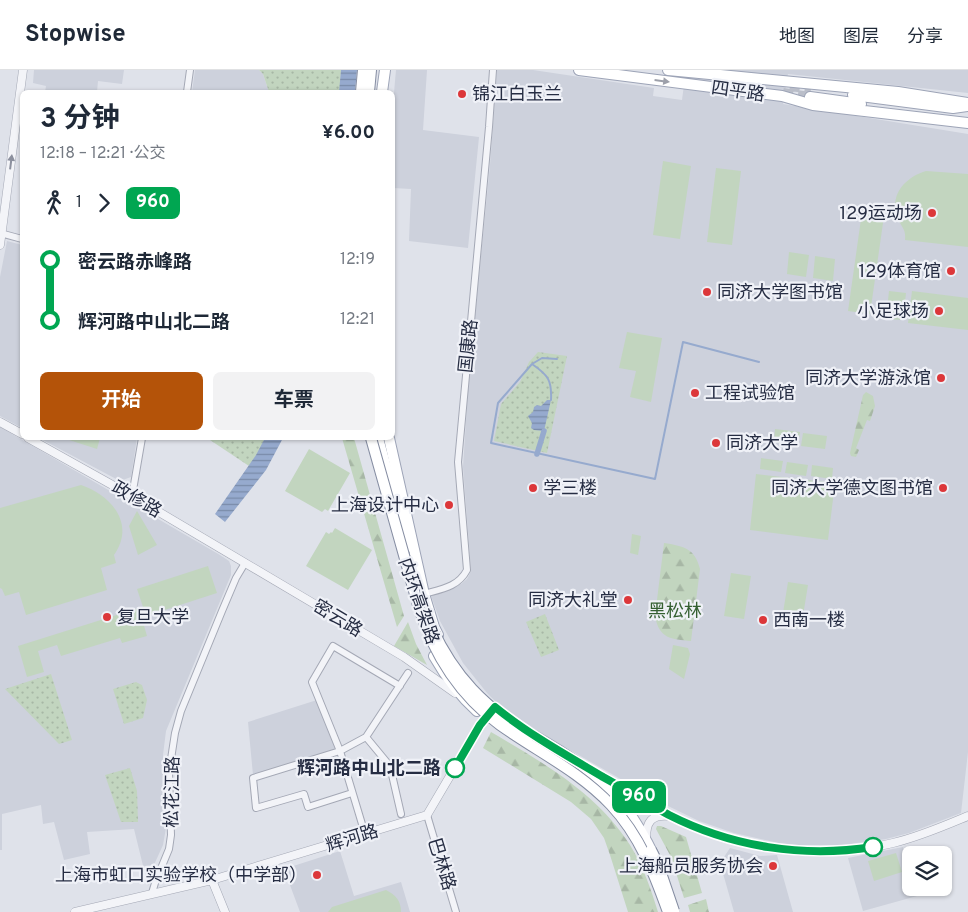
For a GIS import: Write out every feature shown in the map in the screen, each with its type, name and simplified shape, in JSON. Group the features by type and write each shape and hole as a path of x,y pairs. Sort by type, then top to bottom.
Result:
{"main road":[{"path":"362,90 364,70"},
{"path":"369,90 371,70"},
{"path":"382,90 385,70"},
{"name":"四平路","path":"579,70 782,96 809,94"},
{"name":"四平路","path":"668,70 717,72 809,94"},
{"path":"809,94 953,108 968,104"},
{"path":"809,94 942,114 956,122 968,123"},
{"path":"370,440 411,598 422,629 442,669 464,699 485,718 572,776 608,808 630,835 644,858 664,912"},
{"name":"内环高架路","path":"370,440 424,626 441,660 461,688 485,713 573,772 612,806 633,833 649,861 668,912"},
{"name":"内环高架路","path":"379,440 432,629 459,674 484,702 503,718 592,777 619,803 646,842 658,864 674,912"},
{"path":"384,440 408,547"},
{"path":"389,440 424,594 434,627 447,653 470,684 495,707 520,727 581,765 609,788 636,823 646,840 658,863 674,912"}],"street":[{"path":"0,245 22,70"},
{"path":"187,90 190,70"},
{"name":"国康路","path":"424,594 452,585 463,577 467,570 458,462 489,127 492,70"},
{"path":"715,87 717,72"},
{"path":"1,233 20,238"},
{"path":"0,422 20,433"},
{"name":"政修路","path":"32,440 132,496 245,563"},
{"path":"132,496 142,440"},
{"name":"密云路","path":"245,563 430,674 464,699"},
{"name":"松花江路","path":"152,893 169,849 171,835 169,772 175,733 181,711 236,578 245,563"},
{"path":"365,834 340,752 312,682 333,646 400,686"},
{"path":"430,674 439,675 442,673 442,669"},
{"path":"352,793 308,807 304,794 256,808 253,778 340,752 366,737 408,673"},
{"path":"427,815 485,718 495,707"},
{"path":"366,737 390,766 401,814"},
{"path":"581,765 672,816 721,836 748,844 787,850 824,851 860,849 895,843 968,816"},
{"name":"辉河路","path":"152,893 212,880 427,815"},
{"name":"巴林路","path":"427,815 456,912"},
{"path":"646,840 646,829 651,820 659,816 672,816"},
{"path":"212,880 225,912"},
{"path":"75,912 152,893"}],"shaded area":[{"path":"34,70 124,70 122,84 98,81 97,90 45,90 46,86 33,83"},
{"path":"195,70 259,70 263,74 268,90 192,90"},
{"path":"396,70 427,70 423,130 479,137 468,248 409,241 411,189 395,188 394,90"},
{"name":"同济大学","path":"497,70 533,70 654,88 653,96 682,100 686,70 968,70 968,93 788,74 783,104 968,134 968,752 961,813 909,833 886,839 842,845 779,843 734,833 699,821 666,805 542,734 499,705 463,663 440,621 430,593 461,584 467,579 471,571 463,467 469,375 490,165"},
{"path":"7,241 20,244 20,427 0,416 0,277"},
{"name":"复旦大学","path":"0,427 220,555 229,561 231,575 166,731 163,755 163,784 166,828 163,845 153,867 148,886 134,829 87,832 90,854 64,860 54,822 43,824 41,805 2,814 2,850 0,850"},
{"path":"43,440 137,440 131,477 120,481"},
{"path":"317,700 337,750 253,775 248,722"},
{"path":"902,847 902,896 917,896 863,911 848,858"},
{"path":"730,848 760,856 777,855 793,912 734,912 720,863"},
{"name":"上海市虹口实验学校（中学部）","path":"340,851 354,896 401,882 410,912 300,912 284,869"}],"green space":[{"path":"259,70 341,70 340,90 268,90 263,74"},
{"path":"663,161 691,166 680,239 653,235"},
{"path":"716,168 741,171 732,245 707,242"},
{"name":"129运动场","path":"926,171 968,174 968,247 905,240 904,231 895,211 897,195 911,178"},
{"path":"862,212 884,216 870,314 848,311"},
{"path":"789,252 809,255 806,277 787,274"},
{"path":"815,256 835,259 833,281 813,278"},
{"path":"889,291 906,293 903,320 886,319"},
{"name":"小足球场","path":"912,291 968,298 968,330 908,323"},
{"path":"627,332 662,338 651,402 630,397 636,371 619,368"},
{"path":"538,352 567,356 547,453 494,441 501,404 520,382 529,362"},
{"path":"866,392 873,396 875,406 870,421 867,420 856,448 859,450 856,457 851,456 850,453 863,395"},
{"path":"775,429 800,432 798,446 774,442"},
{"path":"803,433 827,436 825,449 801,446"},
{"path":"69,440 99,440 97,449"},
{"path":"210,440 264,440 249,466"},
{"path":"343,440 355,440 404,616 397,627"},
{"path":"309,449 350,473 328,511 325,509 322,512 285,491"},
{"path":"761,458 783,461 781,472 760,469"},
{"path":"787,462 808,465 806,476 785,473"},
{"path":"812,465 833,468 832,479 811,476"},
{"path":"756,474 835,483 828,540 750,530"},
{"path":"81,485 102,496 110,503 117,512 121,522 120,544 114,555 116,563 101,568 107,590 26,615 19,592 5,596 0,588 0,508"},
{"path":"137,511 157,545 138,555 129,526"},
{"path":"335,528 372,550 348,590 306,566 326,532 332,533"},
{"path":"632,534 641,536 638,555 630,553"},
{"name":"黑松林","path":"664,543 687,549 695,556 700,569 691,641 667,636 657,624 655,616"},
{"path":"208,566 217,593 146,616 137,589"},
{"path":"731,573 751,576 744,619 724,616"},
{"path":"788,582 808,585 801,628 781,625"},
{"path":"139,608 147,636 122,643 120,638 61,656 57,645 38,651 44,672 27,677 18,646"},
{"path":"545,614 559,650 541,657 526,622"},
{"path":"408,622 416,644 427,665 394,646"},
{"path":"673,645 688,648 690,654 684,679 669,669"},
{"path":"51,674 72,740 59,744 5,689"},
{"path":"136,682 142,685 147,700 143,718 124,724 113,689"},
{"path":"491,732 567,780 585,794 617,826 639,861 658,912 628,912 604,838 591,819 571,802 483,748"},
{"path":"130,768 137,791 138,822 121,822 105,775"},
{"path":"657,826 686,837 702,893 684,898 671,857 656,829"},
{"path":"896,853 902,872 874,881 868,861"},
{"path":"386,890 397,899 401,912 328,912 332,907"},
{"path":"706,899 709,912 690,912 688,905"}],"water":[{"path":"341,70 357,70 355,90 339,90"},
{"path":"547,400 551,400 544,431 534,430 531,428 532,423 528,416 533,412 534,407 537,405 541,406"},
{"path":"264,440 282,440 266,470 225,522 215,514 256,455"}],"waterway":[{"path":"557,359 542,358 532,364 498,403 491,443 655,479 683,342 759,362"},
{"path":"532,364 542,371 548,379 551,387 551,400"},
{"path":"537,454 544,431"}],"tunnel":[{"path":"790,86 811,89"},
{"path":"783,93 810,97"}],"bus line":[{"name":"960","path":"455,768 480,725 495,707 520,727 581,765 669,815 708,832 748,844 787,850 836,851 873,847"}],"place":[{"name":"锦江白玉兰","path":"462,94"},
{"name":"129运动场","path":"932,213"},
{"name":"129体育馆","path":"951,271"},
{"name":"同济大学图书馆","path":"707,292"},
{"name":"小足球场","path":"939,311"},
{"name":"同济大学游泳馆","path":"941,378"},
{"name":"工程试验馆","path":"695,393"},
{"name":"同济大学","path":"716,443"},
{"name":"学三楼","path":"533,488"},
{"name":"同济大学德文图书馆","path":"943,488"},
{"name":"上海设计中心","path":"449,505"},
{"name":"同济大礼堂","path":"628,600"},
{"name":"复旦大学","path":"107,617"},
{"name":"西南一楼","path":"763,620"},
{"name":"辉河路中山北二路","path":"455,768"},
{"name":"上海船员服务协会","path":"773,866"},
{"name":"上海市虹口实验学校（中学部）","path":"317,875"}]}
